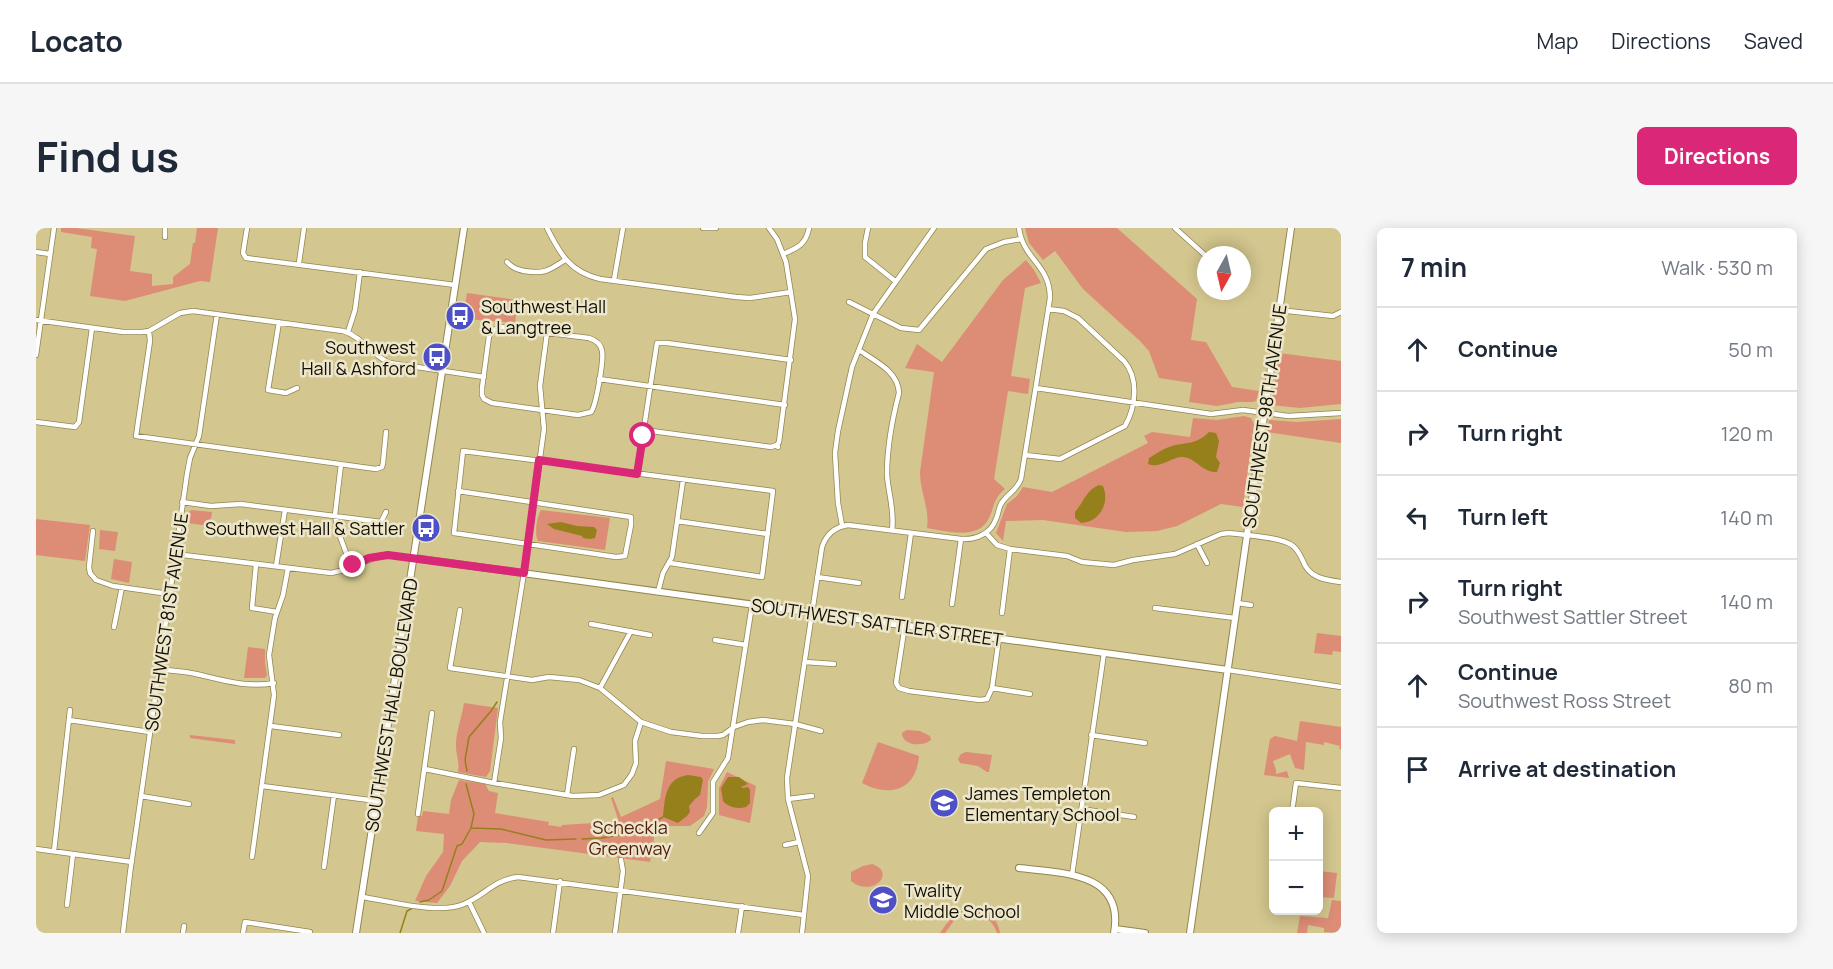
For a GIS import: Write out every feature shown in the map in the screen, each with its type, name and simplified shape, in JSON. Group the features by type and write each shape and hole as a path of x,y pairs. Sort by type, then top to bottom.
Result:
{"street":[{"path":"36,355 38,320 54,228"},
{"path":"165,228 165,237"},
{"path":"247,228 243,250 244,256 249,258 455,285"},
{"path":"299,263 304,228"},
{"name":"SOUTHWEST HALL BOULEVARD","path":"356,933 464,228"},
{"path":"547,228 565,260 587,276 736,297 750,298 791,292"},
{"path":"614,280 623,228"},
{"path":"703,228 716,228"},
{"path":"644,430 771,447 778,446 795,319 783,254 777,239 769,228"},
{"path":"783,254 800,247 807,239 809,228"},
{"path":"868,228 865,257 895,281"},
{"path":"842,525 838,503 836,453 852,367 873,314 934,228"},
{"path":"802,933 808,876 788,799 787,778 811,612 824,542 829,534 842,525 973,539 986,532 996,521 1002,501 1020,483 1050,292 1047,277 1026,251 1019,228"},
{"path":"1174,228 1197,248"},
{"name":"SOUTHWEST 98TH AVENUE","path":"1190,933 1291,228"},
{"path":"849,302 901,328 919,330 986,249 1021,239"},
{"path":"36,252 50,254"},
{"path":"507,262 513,268 540,273 552,269 565,260"},
{"path":"348,332 355,310 360,272"},
{"path":"1025,455 1054,459 1066,457 1120,430 1129,419 1132,402 1133,377 1124,361 1078,318 1064,311 1048,309"},
{"path":"1279,310 1333,316 1341,312"},
{"path":"38,320 133,333 149,331 180,313 194,311 348,332 362,341 376,356 390,363 484,377"},
{"name":"SOUTHWEST 81ST AVENUE","path":"123,933 182,502 190,458 199,436 217,314"},
{"path":"279,322 268,390 286,393 297,388"},
{"path":"505,327 589,338 597,342 602,350 595,405 588,414 578,415 488,401 482,395 484,377 489,336 494,330 505,327"},
{"path":"36,422 75,427 79,422 92,328"},
{"path":"149,331 150,341 136,436 376,469 382,467 386,432"},
{"path":"494,783 544,429 540,386 547,333"},
{"path":"637,474 657,343 791,360"},
{"path":"859,350 894,375 899,387 888,463 888,492 894,512 892,530"},
{"path":"599,379 785,405"},
{"path":"1036,388 1211,414 1243,410 1304,416 1341,413"},
{"path":"458,491 631,517 625,556 616,557 454,533 458,491 463,451 773,491 762,577 670,563"},
{"path":"341,464 335,515 338,531 351,566"},
{"path":"658,592 663,573 672,557 683,480"},
{"path":"182,502 211,506 241,504 381,522"},
{"path":"276,566 285,510"},
{"path":"385,533 381,522 386,512"},
{"path":"677,521 768,534"},
{"path":"93,531 90,567 92,575 100,582 169,594"},
{"path":"986,532 997,545 1010,549 1067,556 1082,562 1114,565 1175,554 1221,534 1229,533 1292,545 1300,555 1306,570 1320,579 1341,582"},
{"path":"902,597 911,533"},
{"path":"952,604 961,539"},
{"path":"1197,544 1207,563"},
{"path":"1002,613 1010,549"},
{"path":"175,554 331,573 382,555 414,558"},
{"name":"SOUTHWEST SATTLER STREET","path":"414,558 1341,687"},
{"path":"256,564 252,608 277,612"},
{"path":"252,857 271,726 274,683 269,661 277,612 288,568"},
{"path":"817,577 860,583"},
{"path":"114,627 122,587"},
{"path":"1237,603 1251,605"},
{"path":"699,834 713,813 713,782 728,758 752,605"},
{"path":"1155,608 1235,618"},
{"path":"460,610 450,668 532,680 549,676 579,680 600,688 641,722 672,732 702,736 723,735 747,722 763,720 795,724 821,731"},
{"path":"591,624 650,634"},
{"path":"905,625 896,683 899,687 909,691 987,699 992,688 999,638"},
{"path":"600,688 631,631"},
{"path":"716,640 746,645"},
{"path":"1072,875 1104,653"},
{"path":"805,662 834,664"},
{"path":"158,669 248,685 274,683"},
{"path":"992,688 1030,694"},
{"path":"54,851 70,710"},
{"path":"418,814 432,713"},
{"path":"69,720 150,732"},
{"path":"425,769 567,795 599,795 619,788 629,780 636,763 635,741 641,722"},
{"path":"271,726 339,735"},
{"path":"1092,735 1145,743"},
{"path":"567,795 574,749"},
{"path":"1293,807 1296,783 1341,788"},
{"path":"262,786 377,801"},
{"path":"324,867 334,795"},
{"path":"141,796 189,804"},
{"path":"788,799 812,796"},
{"path":"1081,809 1134,817"},
{"path":"785,845 799,842"},
{"path":"36,849 132,862"},
{"path":"67,905 74,854"},
{"path":"615,933 623,871 621,860"},
{"path":"1019,868 1072,875 1092,881 1108,895 1115,911 1115,931 1145,933"},
{"path":"362,897 434,908 450,908 469,902 504,879 518,877 804,915"},
{"path":"553,933 560,881"},
{"path":"469,902 484,933"},
{"path":"738,933 742,906"},
{"path":"243,933 245,922 310,932"},
{"path":"183,933 184,926"}],"green space":[{"path":"61,228 135,236 130,271 152,274 152,286 173,284 173,277 190,264 197,228 218,228 210,282 200,281 125,301 90,296 97,249 91,248 92,237 61,232"},
{"path":"1025,228 1117,228 1197,299 1191,340 1206,342 1232,387 1259,391 1256,401 1217,406 1189,402 1192,383 1159,378 1149,351 1083,289 1055,251 1043,260 1029,243"},
{"path":"1026,260 1041,283 1025,288 1011,376 1030,379 1028,394 1008,391 994,479 1005,489 996,499 989,518 977,530 961,533 927,528 928,521 920,472 934,372 905,368 917,344 942,362 1003,280"},
{"path":"467,293 518,300 515,323 463,318"},
{"path":"1279,353 1341,361 1341,404 1300,408 1271,405"},
{"path":"1244,416 1251,418 1254,424 1243,507 1221,504 1177,526 1157,531 1126,532 1043,520 1006,521 1003,541 996,533 1007,504 1023,487 1052,492 1148,443 1144,436 1152,432 1190,437 1193,418 1217,420"},
{"path":"1341,419 1341,443 1267,432 1269,420 1297,422"},
{"path":"191,510 212,512 210,526 187,523 188,513"},
{"path":"541,510 610,518 605,550 538,541 536,525"},
{"path":"36,519 90,525 85,561 36,555"},
{"path":"100,530 118,532 115,551 99,549"},
{"path":"114,559 132,562 129,583 111,579"},
{"path":"1317,633 1341,636 1341,652 1333,651 1332,655 1314,653"},
{"path":"248,647 265,649 267,675 265,678 244,678"},
{"path":"464,703 498,708 490,771 486,777 458,772 456,742"},
{"path":"1300,721 1341,727 1341,749 1339,749 1340,746 1324,742 1324,745 1306,742 1304,770 1295,768 1290,754 1273,761 1276,774 1287,771 1289,778 1264,775 1270,739 1275,736 1297,741"},
{"path":"907,730 920,731 930,736 931,740 923,744 909,743 905,741 902,733"},
{"path":"190,735 235,740 235,744 190,738"},
{"path":"878,742 919,756 913,777 900,788 883,790 862,783"},
{"path":"966,752 992,755 989,772 978,766 960,763 958,759"},
{"name":"Scheckla Greenway","path":"666,761 714,769 708,782 707,807 704,816 690,826 656,826 650,862 507,843 480,842 462,861 450,886 437,903 415,901 426,876 443,852 444,834 416,831 418,816 422,816 423,811 449,814 451,800 459,780 485,784 489,791 498,793 495,813 549,822 548,825 561,827 562,825 611,822 618,819 611,798 613,797 621,817 660,799"},
{"path":"727,772 756,786 750,823 719,815 719,788"},
{"path":"872,864 882,873 879,882 866,887 851,881 851,872"},
{"path":"1323,871 1337,873 1334,898 1323,897"},
{"path":"1332,900 1341,901 1341,933 1324,932 1324,928 1308,925 1307,933 1297,933 1300,916 1328,918"},
{"path":"975,908 992,916 1000,933 997,933 995,927 986,918 969,913 957,918 945,933 940,933 951,919 963,910"}],"shaded area":[{"path":"1209,432 1216,433 1219,441 1216,457 1220,463 1217,472 1206,470 1186,457 1156,465 1148,464 1149,458 1163,450 1196,441"},
{"path":"1099,485 1103,486 1105,492 1102,510 1093,519 1081,523 1075,518 1075,512 1088,493"},
{"path":"561,522 594,527 597,530 595,538 583,538 554,529 547,524"},
{"path":"688,775 701,777 703,780 700,795 689,806 690,812 687,816 678,823 663,817 666,796 675,780"},
{"path":"728,777 739,777 748,784 741,787 748,787 750,790 750,803 746,807 734,807 723,801 721,788"}],"waterway":[{"path":"467,771 465,760 469,737 497,702"},
{"path":"420,902 429,900 442,891 457,846 462,844 471,828 474,814 466,784"},
{"path":"582,839 637,832 663,817"},
{"path":"471,828 501,829 546,840 576,839"},
{"path":"400,933 407,911 411,909"}],"place":[{"name":"Southwest Hall & Langtree","path":"460,316"},
{"name":"Southwest Hall & Ashford","path":"437,357"},
{"name":"Southwest Hall & Sattler","path":"426,528"},
{"name":"James Templeton Elementary School","path":"944,803"},
{"name":"Twality Middle School","path":"883,900"}],"route":[{"path":"353,565 369,558 388,555 524,573 539,460 637,474 643,436"}]}
